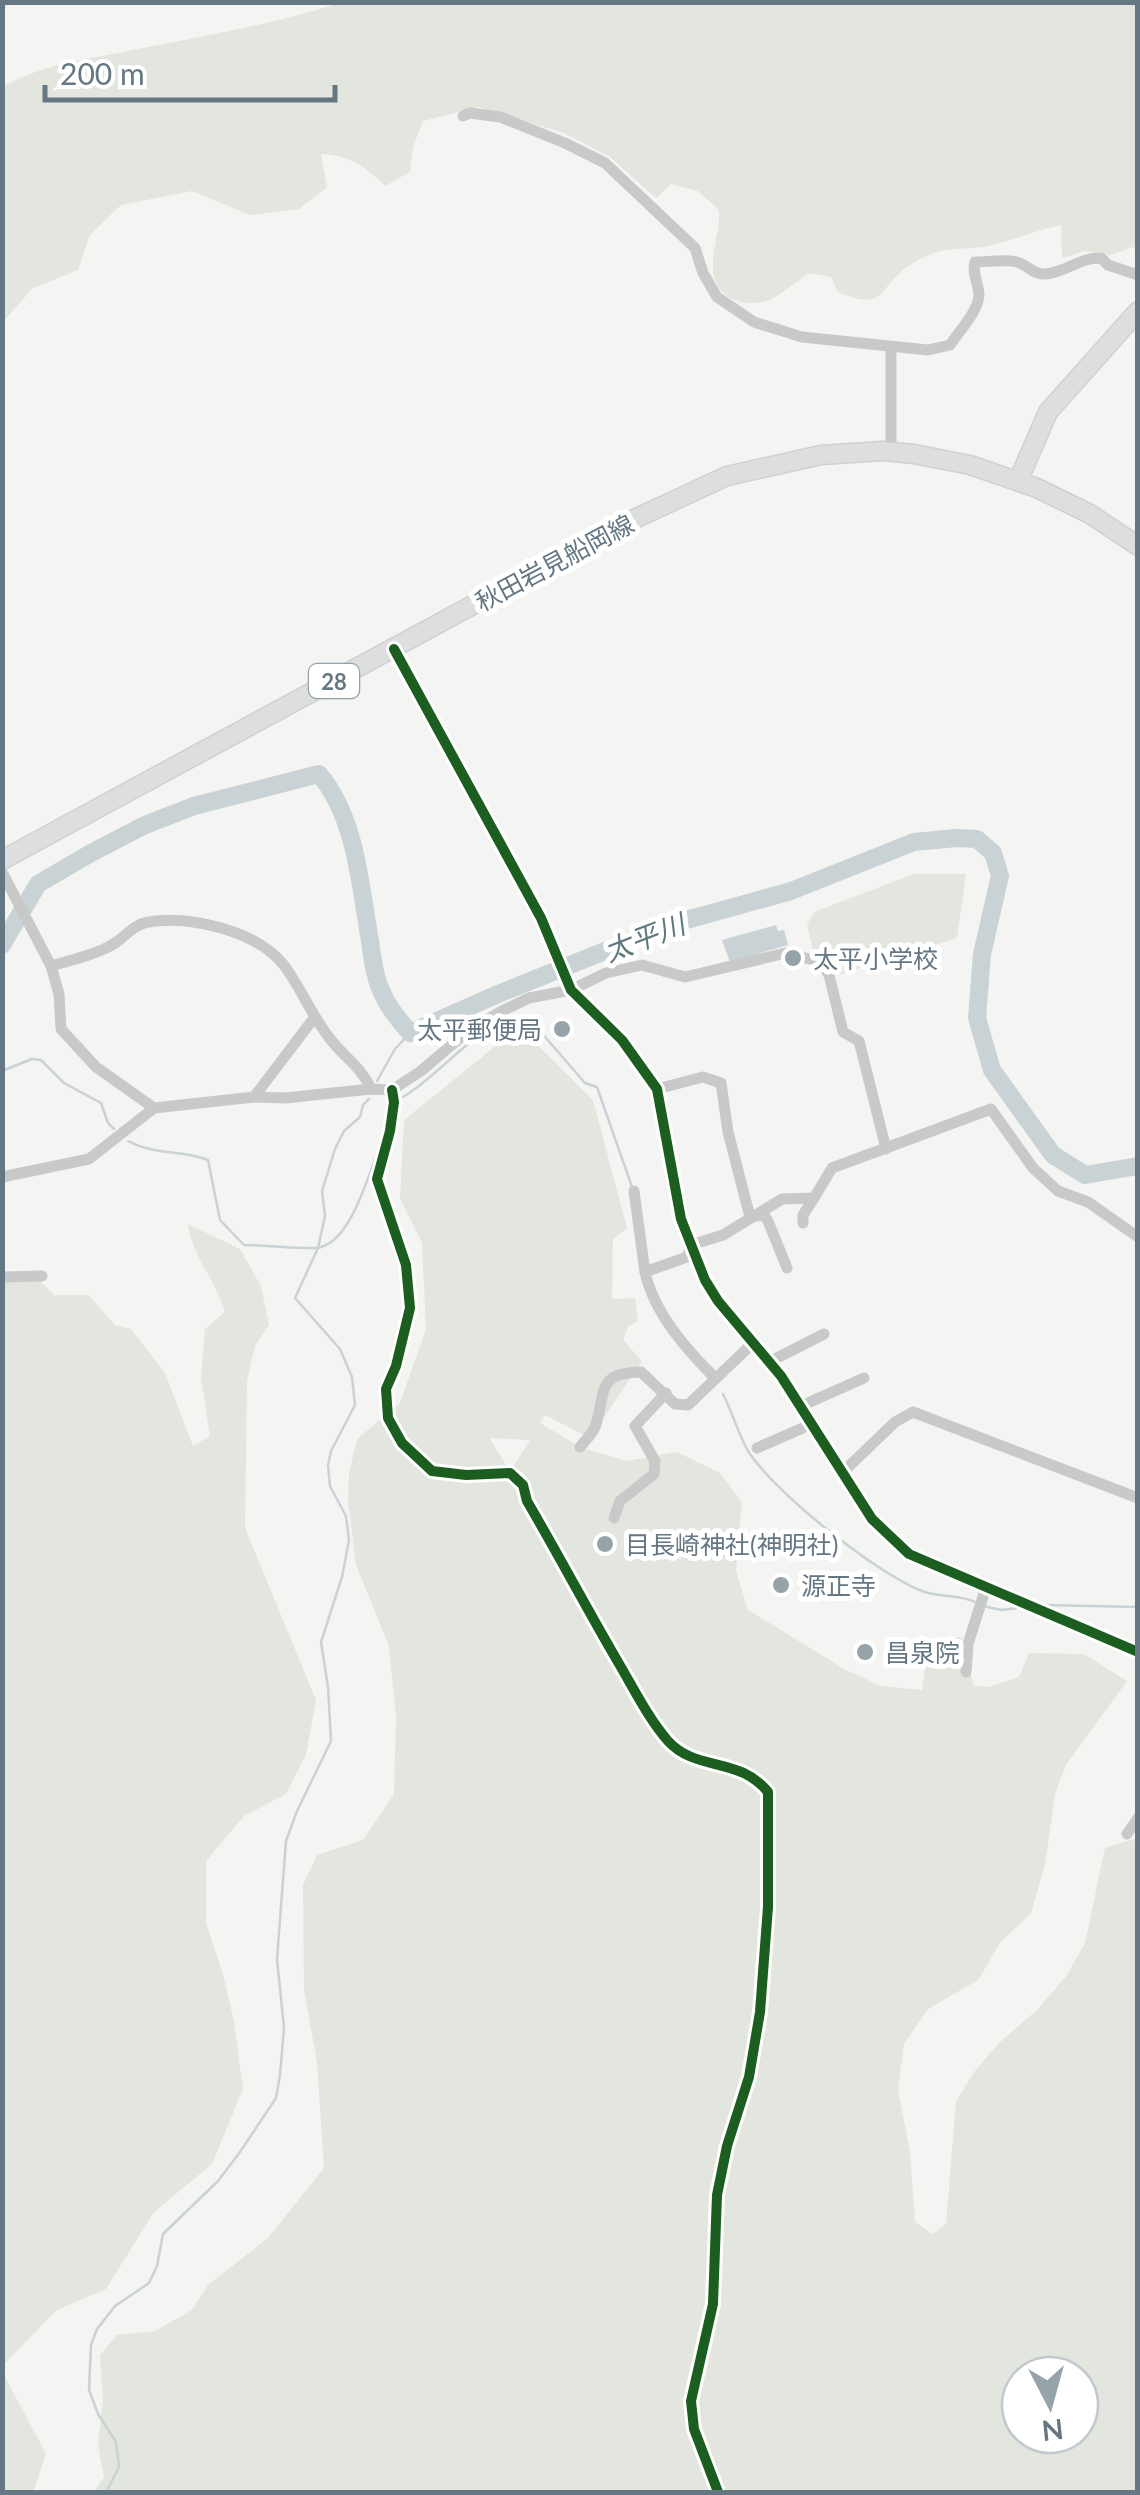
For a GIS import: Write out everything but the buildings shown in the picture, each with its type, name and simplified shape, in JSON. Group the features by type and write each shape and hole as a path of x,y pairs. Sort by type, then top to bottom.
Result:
{"main road":[{"path":"1018,481 1048,412 1138,312"},
{"name":"秋田岩見船岡線","path":"2,860 615,528 727,476 818,456 891,452 970,465 1018,481 1090,514 1138,546"}],"street":[{"path":"463,116 470,113 500,117 605,163 695,248 717,297 754,322 802,337 928,350 950,346 978,303 974,262 1019,262 1037,274 1048,274 1086,258 1101,258 1138,275"},
{"path":"890,346 891,452"},
{"path":"394,649 556,948 570,988 622,1040 658,1089 672,1184 691,1246 718,1301 801,1406 872,1518 909,1554 981,1598 1023,1602 1138,1652"},
{"path":"2,872 51,966 59,994 62,1029 96,1067 154,1108"},
{"path":"51,966 105,949 134,926 147,922 190,922 250,939 284,965 314,1018 338,1050 363,1071 371,1089"},
{"path":"2,1177 89,1158 154,1108 254,1096 284,1098 392,1090 468,1031 500,1012 606,973 642,965 685,977 786,953 820,962 828,975 843,1032 859,1041 886,1149"},
{"path":"254,1096 314,1018"},
{"path":"658,1089 702,1076 721,1083 728,1132 750,1217"},
{"path":"392,1090 390,1131 376,1179 406,1265 410,1308 396,1366 386,1388 388,1418 402,1442 432,1471 466,1476 510,1473 523,1485 527,1501 594,1621 648,1714 669,1742 683,1754 728,1765 752,1776 768,1792 768,1907 760,2012 750,2077 727,2146 717,2195 713,2304 690,2400 694,2430 718,2492"},
{"path":"802,1223 832,1168 991,1110 1034,1168 1058,1191 1088,1202 1138,1237"},
{"path":"634,1191 652,1296 674,1331 715,1378"},
{"path":"645,1272 686,1257 691,1246 723,1236 782,1199 814,1198"},
{"path":"750,1217 764,1215 768,1220 786,1268"},
{"path":"2,1277 42,1276"},
{"path":"768,1362 824,1334"},
{"path":"580,1447 595,1426 604,1384 610,1379 642,1372 675,1404 688,1405 753,1343"},
{"path":"801,1406 864,1378"},
{"path":"614,1518 620,1501 654,1474 655,1461 635,1426 666,1393"},
{"path":"842,1473 894,1422 913,1412 1138,1498"},
{"path":"758,1448 812,1424"},
{"path":"966,1672 968,1644 981,1598"},
{"path":"1127,1834 1138,1818"}],"shaded area":[{"path":"340,3 1137,3 1137,246 1110,255 1085,251 1062,258 1061,225 993,245 933,253 899,273 880,295 866,300 838,292 831,277 809,273 768,301 743,302 727,296 717,283 713,265 719,210 698,191 671,184 656,198 610,157 564,133 478,107 423,121 413,147 410,172 385,186 356,163 321,154 327,187 299,209 250,215 192,191 121,205 90,235 78,270 33,288 3,322 3,87 64,64 261,24"},
{"path":"914,874 966,874 957,938 832,977 814,954 807,925 814,912"},
{"path":"776,925 778,931 784,930 788,945 730,962 722,940"},
{"path":"519,1027 593,1100 627,1228 613,1239 612,1299 635,1298 638,1321 628,1327 623,1340 642,1361 590,1438 545,1415 540,1423 580,1447 626,1461 677,1452 720,1473 742,1502 736,1571 748,1610 846,1670 881,1686 922,1690 929,1642 961,1637 974,1686 989,1687 1019,1677 1029,1653 1084,1654 1127,1681 1066,1765 1055,1794 1045,1865 1031,1913 1000,1943 978,1980 928,2009 904,2044 898,2089 910,2152 915,2222 933,2234 946,2224 956,2101 999,2043 1038,2009 1067,1975 1085,1943 1105,1848 1137,1838 1137,2492 94,2492 104,2477 98,2446 103,2398 100,2355 117,2335 155,2331 192,2310 208,2285 268,2238 324,2168 317,2062 304,1991 303,1885 317,1855 363,1840 394,1794 396,1717 389,1646 356,1565 348,1501 349,1473 357,1439 400,1403 426,1329 422,1243 400,1199 404,1120","holes":["490,1438 530,1440 510,1472"]},
{"path":"188,1224 240,1249 261,1286 269,1325 255,1346 247,1381 245,1528 316,1700 306,1755 286,1794 244,1816 206,1861 206,1923 234,2022 243,2089 212,2164 154,2212 106,2289 57,2310 3,2365 3,1280 37,1278 54,1295 89,1295 115,1325 131,1329 165,1373 193,1446 210,1436 201,1378 205,1329 225,1312 194,1247"},
{"path":"3,2373 46,2454 33,2492 3,2492"}],"waterway":[{"name":"太平川","path":"2,945 38,884 91,853 145,825 194,806 319,774 341,809 348,829 378,982 389,1006 410,1033 672,924 791,891 914,842 977,839 993,853 1000,876 982,954 977,1018 992,1070 1053,1155 1085,1175 1138,1166"},
{"path":"403,1097 478,1036 510,1019 527,1016 585,1083 597,1087 632,1187"},
{"path":"377,1081 395,1049 410,1033"},
{"path":"2,1071 32,1059 41,1060 64,1083 101,1103 114,1129"},
{"path":"106,2492 119,2467 116,2442 98,2414 89,2390 91,2345 97,2329 115,2306 149,2283 157,2266 163,2234 218,2181 276,2098 284,2028 277,1959 286,1841 331,1741 321,1642 342,1577 349,1540 346,1516 330,1486 328,1465 331,1451 355,1405 352,1377 340,1349 295,1298 318,1248 325,1216 322,1191 335,1149 369,1099"},
{"path":"128,1141 208,1160 220,1220 244,1245 307,1248 328,1244 339,1235 364,1190 380,1146"},
{"path":"723,1394 744,1444 761,1468 828,1530 902,1582 929,1593 975,1602"},
{"path":"1042,1605 1138,1607"},
{"path":"983,1606 1019,1608"}],"cycle path":[{"path":"394,649 541,918 571,990 622,1040 657,1089 681,1219 705,1280 781,1376 872,1519 909,1554 1138,1652"},
{"path":"392,1090 390,1131 377,1179 406,1265 410,1308 396,1366 386,1389 388,1418 402,1443 432,1471 466,1475 510,1473 523,1485 527,1501 636,1693 668,1741 691,1757 744,1773 768,1792 768,1907 760,2012 749,2077 727,2146 717,2195 713,2304 691,2401 694,2429 718,2492"}],"place":[{"name":"太平小学校","path":"793,958"},
{"name":"太平郵便局","path":"562,1029"},
{"name":"目長崎神社(神明社)","path":"605,1544"},
{"name":"源正寺","path":"781,1585"},
{"name":"昌泉院","path":"865,1652"}]}
